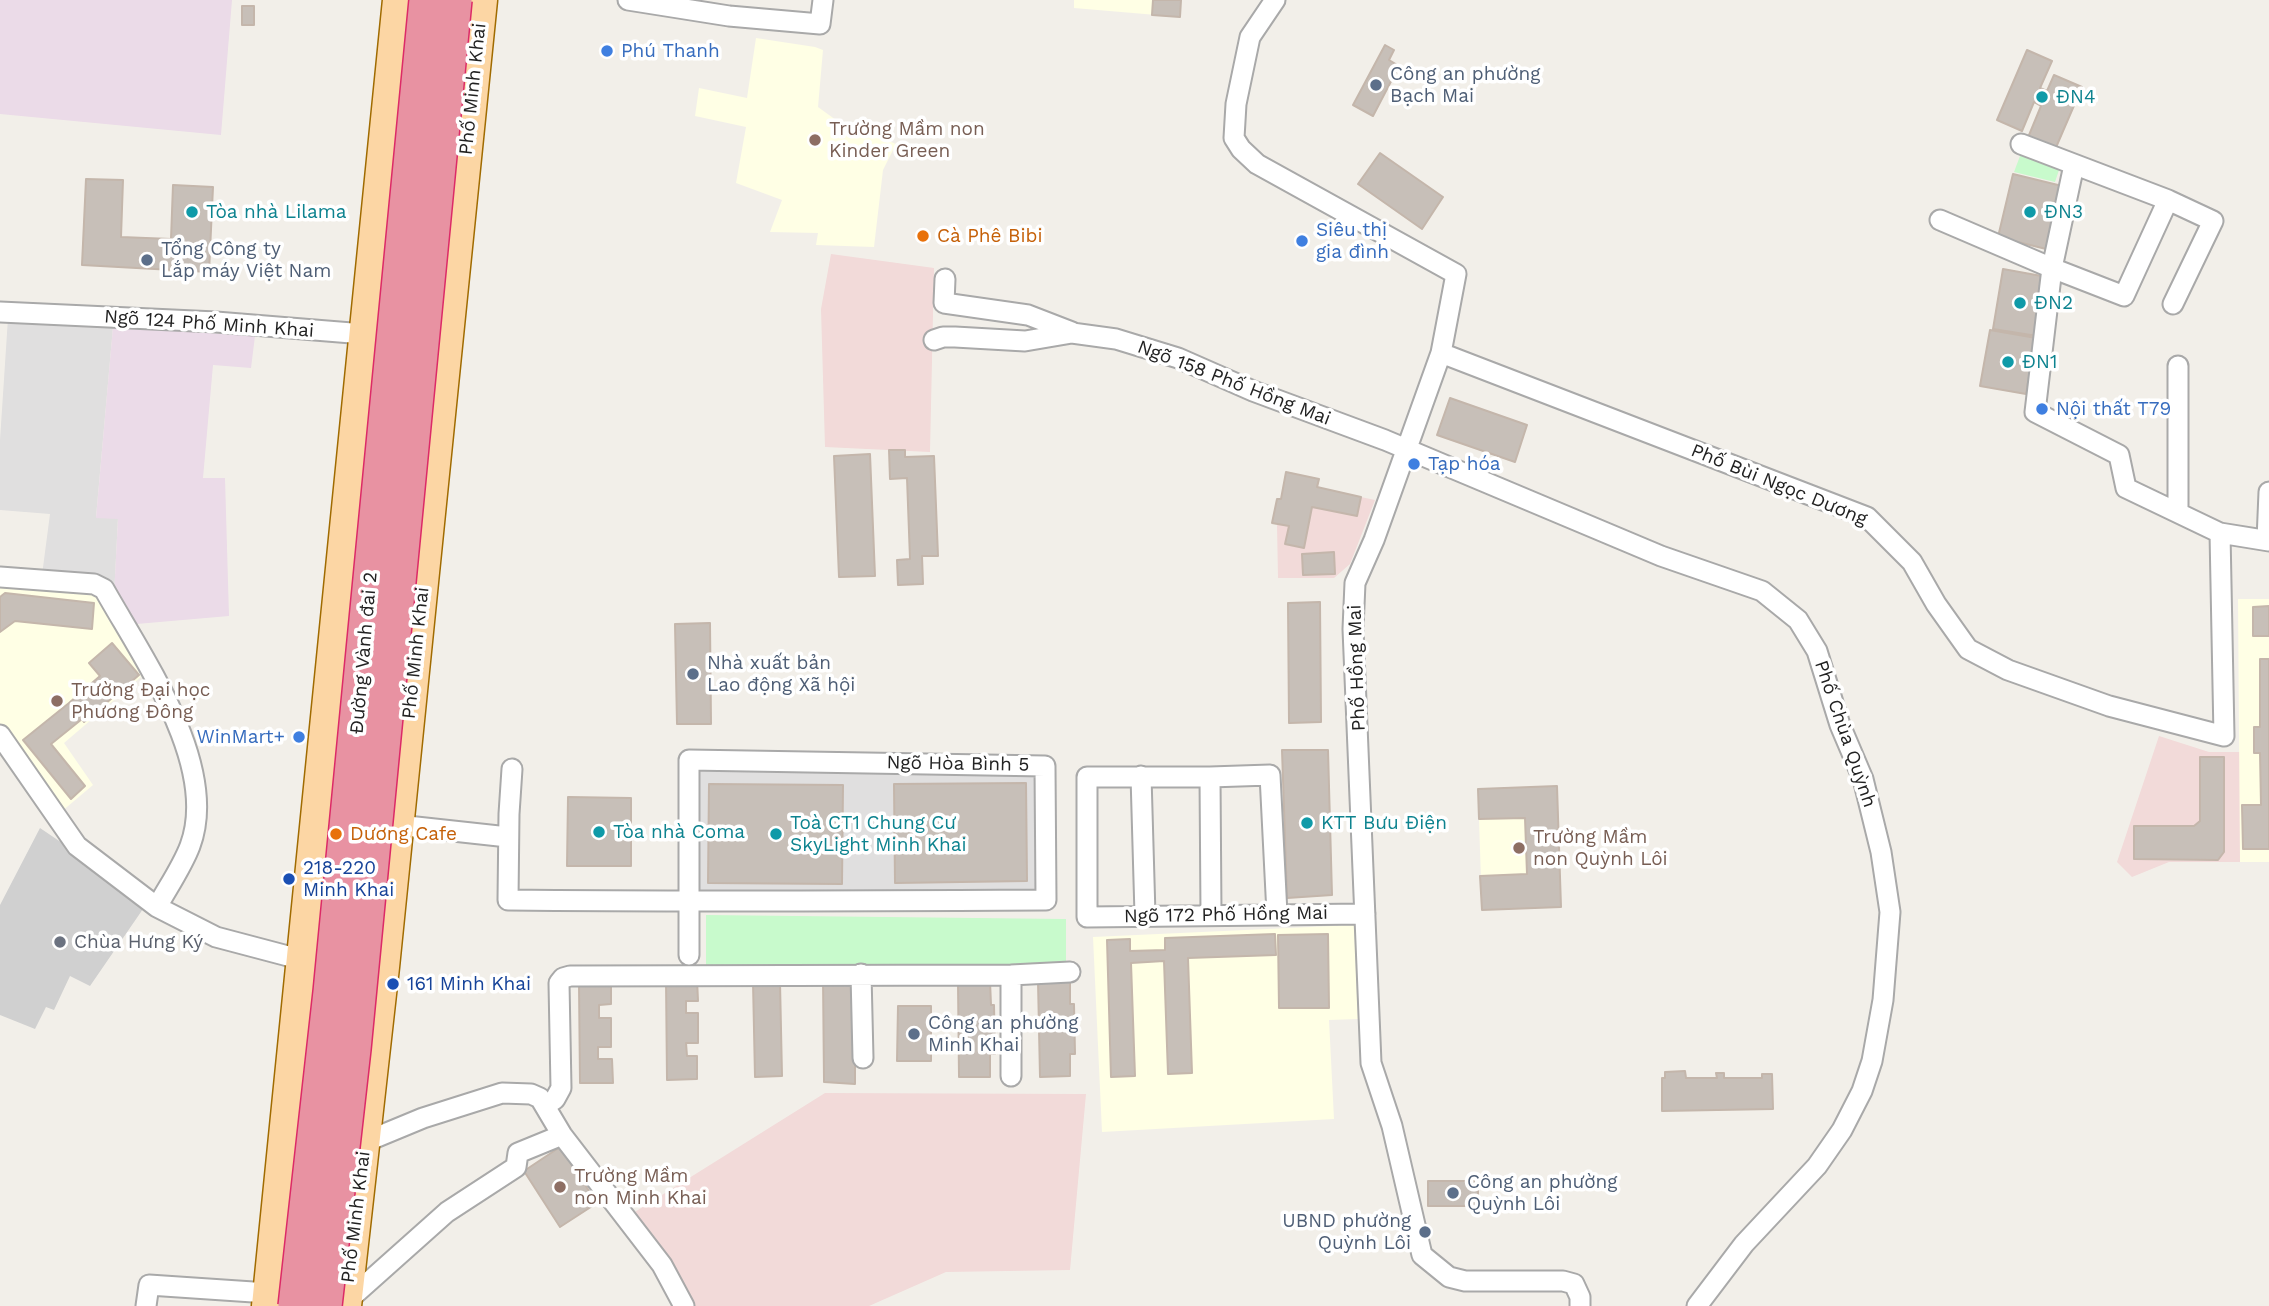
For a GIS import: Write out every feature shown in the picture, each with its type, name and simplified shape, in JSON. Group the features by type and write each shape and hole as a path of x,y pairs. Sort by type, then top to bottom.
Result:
{"highway":[{"name":"Đường Vành đai 2","path":"277,1302 331,992 427,0"},
{"name":"Đường Vành đai 2","path":"339,1305 353,1049 454,0"}],"main road":[{"path":"277,1302 303,960 398,0"},
{"name":"Phố Minh Khai","path":"339,1305 365,1142 482,0"},
{"path":"339,595 352,613 377,625 393,624 407,619 421,601"},
{"path":"326,734 334,720 345,713 375,707 394,717 402,727 407,741"}],"street":[{"path":"628,0 677,4 729,16 820,24 823,0"},
{"name":"Phố Hồng Mai","path":"1275,0 1250,37 1239,82 1234,138 1241,149 1257,164 1456,274 1441,353 1356,583 1353,629 1371,1063 1392,1126 1422,1255 1449,1277 1465,1281 1563,1281 1574,1284 1580,1297 1580,1306"},
{"path":"2021,144 2168,200 2213,221 2173,304"},
{"path":"2074,165 2052,268 2035,412 2119,455 2126,488 2220,533 2268,540 2269,492"},
{"path":"1940,220 2124,296 2168,200"},
{"path":"945,279 944,303 1028,315 1072,333"},
{"name":"Ngõ 124 Phố Minh Khai","path":"0,312 216,322 364,334"},
{"name":"Ngõ 158 Phố Hồng Mai","path":"934,340 955,337 1025,341 1072,333 1116,339 1178,358 1254,391 1406,449"},
{"name":"Phố Bùi Ngọc Dương","path":"1441,353 1867,517 1912,562 1936,604 1968,649 2008,670 2109,706 2224,736 2220,533"},
{"path":"2178,366 2178,512"},
{"name":"Phố Chùa Quỳnh","path":"1406,449 1661,556 1762,592 1798,620 1816,651 1840,725 1863,779 1881,852 1890,912 1883,1000 1872,1061 1862,1091 1842,1130 1817,1166 1744,1244 1697,1306"},
{"path":"0,577 94,584 104,589 175,717 189,755 196,811 190,844 157,907"},
{"path":"0,735 77,846 157,907 216,937 303,960"},
{"name":"Ngõ Hòa Bình 5","path":"512,769 508,900 689,902 1046,900 1045,766 689,760 689,902 689,955"},
{"path":"1144,915 1140,776 1270,775 1277,914"},
{"name":"Ngõ 172 Phố Hồng Mai","path":"1140,776 1087,777 1087,917 1365,914"},
{"path":"1210,777 1211,914"},
{"path":"398,825 508,836"},
{"path":"545,1105 555,1099 561,1088 559,983 563,978 581,975 1011,975 1070,972"},
{"path":"861,974 863,1058"},
{"path":"1011,975 1011,1076"},
{"path":"365,1142 423,1118 502,1093 531,1094 540,1098 562,1135 662,1265 683,1306"},
{"path":"339,1305 447,1212 516,1167 517,1153 562,1135"},
{"path":"146,1306 149,1285 277,1302"}],"shaded area":[{"path":"0,0 232,0 221,135 0,114"},
{"path":"1074,0 1181,0 1180,17 1074,8"},
{"name":"Trường Mầm non Kinder Green","path":"756,38 823,50 818,107 858,136 877,136 896,144 883,170 874,247 816,245 818,233 770,232 782,200 736,183 746,127 695,116 699,88 747,98"},
{"path":"831,254 934,268 930,452 825,447 821,309"},
{"path":"8,318 113,327 96,517 118,518 114,596 42,575 50,514 0,510 0,440"},
{"name":"Tổng Công ty Lắp máy Việt Nam","path":"113,327 255,336 251,368 213,365 203,478 225,478 229,616 125,625 114,596 118,519 96,518"},
{"path":"1286,472 1319,479 1318,488 1375,500 1350,564 1334,578 1278,578 1277,524 1272,523 1277,499 1281,499"},
{"name":"Trường Đại học Phương Đông","path":"0,583 95,592 102,597 141,677 64,743 93,785 61,812 0,724"},
{"path":"2238,599 2269,599 2269,862 2240,862"},
{"path":"2159,736 2209,752 2240,752 2240,862 2169,862 2132,877 2117,862"},
{"path":"689,760 1045,766 1046,900 689,902"},
{"name":"Trường Mầm non Quỳnh Lôi","path":"1557,786 1561,907 1482,910 1478,789"},
{"name":"Chùa Hưng Ký","path":"40,828 77,853 143,909 90,986 70,976 54,1010 46,1007 35,1029 0,1015 0,905"},
{"path":"1354,925 1358,1019 1329,1020 1334,1119 1102,1132 1093,937"},
{"path":"825,1093 1086,1094 1070,1270 946,1272 869,1306 684,1306 630,1215"}],"green space":[{"path":"2023,148 2061,164 2055,182 2014,172"},
{"path":"706,915 1066,919 1066,964 706,965"}],"building":[{"path":"1153,0 1181,0 1180,17 1152,15"},
{"path":"242,6 254,6 254,25 242,25"},
{"name":"Công an phường Bạch Mai","path":"1385,45 1394,50 1389,60 1399,66 1373,116 1353,105"},
{"name":"ĐN4","path":"2027,50 2052,61 2040,88 2047,91 2054,75 2082,87 2054,152 2027,140 2041,106 2034,102 2022,131 1997,120"},
{"path":"1380,153 1443,197 1422,229 1358,184"},
{"name":"ĐN3","path":"2013,174 2062,186 2046,249 1998,237"},
{"name":"Tòa nhà Lilama","path":"86,179 123,180 121,237 171,239 173,185 213,187 209,272 82,265"},
{"name":"ĐN2","path":"2003,269 2047,277 2037,336 1993,329"},
{"name":"ĐN1","path":"1990,330 2036,338 2026,394 1980,386"},
{"path":"1450,398 1527,425 1515,462 1437,435"},
{"path":"889,450 905,450 905,457 934,456 938,556 922,556 923,584 898,585 897,560 910,559 907,478 890,479"},
{"path":"870,454 875,576 839,577 834,456"},
{"path":"1286,472 1319,479 1317,487 1361,497 1357,516 1312,507 1304,548 1285,544 1289,526 1272,523 1277,499 1281,499"},
{"path":"1334,552 1335,574 1303,575 1302,554"},
{"path":"5,593 94,603 92,629 15,621 0,632 0,597"},
{"path":"1320,602 1321,722 1289,723 1288,603"},
{"path":"2269,606 2269,636 2253,636 2253,607"},
{"name":"Nhà xuất bản Lao động Xã hội","path":"710,623 711,724 677,724 675,624"},
{"path":"112,643 139,675 84,722 69,703 100,676 89,663"},
{"path":"2260,659 2269,659 2269,849 2243,849 2242,805 2261,805 2260,753 2254,753 2254,727 2260,727"},
{"path":"69,703 82,719 51,744 85,786 71,799 23,740"},
{"name":"KTT Bưu Điện","path":"1282,750 1328,750 1332,895 1287,898"},
{"path":"2200,757 2224,757 2224,852 2218,860 2134,859 2134,826 2194,826 2200,821"},
{"path":"1026,783 1027,881 895,883 894,784"},
{"name":"Toà CT1 Chung Cư SkyLight Minh Khai","path":"709,784 843,785 842,884 708,883"},
{"name":"Trường Mầm non Quỳnh Lôi","path":"1557,786 1561,907 1482,910 1480,876 1527,874 1525,818 1479,819 1478,789"},
{"name":"Tòa nhà Coma","path":"568,797 631,798 631,866 567,866"},
{"path":"1275,934 1276,955 1188,958 1192,1073 1168,1074 1164,961 1131,963 1135,1076 1111,1077 1107,940 1130,939 1130,951 1165,950 1165,938"},
{"path":"1328,934 1329,1008 1279,1008 1278,935"},
{"path":"823,976 855,976 855,1084 824,1082"},
{"path":"666,979 697,979 698,1001 686,1001 686,1013 698,1013 698,1043 686,1043 687,1056 697,1056 697,1079 667,1080"},
{"path":"990,981 991,1005 994,1005 995,1054 990,1054 990,1077 959,1077 958,982"},
{"path":"1038,981 1070,981 1070,1004 1074,1004 1075,1054 1070,1054 1070,1076 1040,1077"},
{"path":"753,982 780,982 782,1076 755,1077"},
{"path":"579,983 611,983 611,1004 599,1005 599,1018 611,1018 611,1047 598,1047 598,1059 612,1059 613,1083 580,1083"},
{"name":"Công an phường Minh Khai","path":"898,1006 931,1006 931,1061 897,1061"},
{"path":"1685,1071 1686,1078 1717,1078 1716,1073 1724,1073 1724,1078 1762,1078 1762,1074 1772,1074 1773,1109 1662,1111 1662,1078 1665,1078 1665,1072"},
{"name":"Trường Mầm non Minh Khai","path":"560,1147 597,1203 560,1227 524,1171"},
{"name":"Công an phường Quỳnh Lôi","path":"1428,1181 1478,1181 1478,1206 1428,1206"}],"place":[{"name":"Phú Thanh","path":"607,51"},
{"name":"Công an phường Bạch Mai","path":"1376,85"},
{"name":"ĐN4","path":"2042,97"},
{"name":"Trường Mầm non Kinder Green","path":"815,140"},
{"name":"Tòa nhà Lilama","path":"192,212"},
{"name":"ĐN3","path":"2030,212"},
{"name":"Cà Phê Bibi","path":"923,236"},
{"name":"Siêu thị gia đình","path":"1302,241"},
{"name":"Tổng Công ty Lắp máy Việt Nam","path":"147,260"},
{"name":"ĐN2","path":"2020,303"},
{"name":"ĐN1","path":"2008,362"},
{"name":"Nội thất T79","path":"2042,409"},
{"name":"Tạp hóa","path":"1414,464"},
{"name":"Nhà xuất bản Lao động Xã hội","path":"693,674"},
{"name":"Trường Đại học Phương Đông","path":"57,701"},
{"name":"WinMart+","path":"299,737"},
{"name":"KTT Bưu Điện","path":"1307,823"},
{"name":"Tòa nhà Coma","path":"599,832"},
{"name":"Dương Cafe","path":"336,834"},
{"name":"Toà CT1 Chung Cư SkyLight Minh Khai","path":"776,834"},
{"name":"Trường Mầm non Quỳnh Lôi","path":"1519,848"},
{"name":"218-220 Minh Khai","path":"289,879"},
{"name":"Chùa Hưng Ký","path":"60,942"},
{"name":"161 Minh Khai","path":"393,984"},
{"name":"Công an phường Minh Khai","path":"914,1034"},
{"name":"Trường Mầm non Minh Khai","path":"560,1187"},
{"name":"Công an phường Quỳnh Lôi","path":"1453,1193"},
{"name":"UBND phường Quỳnh Lôi","path":"1425,1232"}]}
